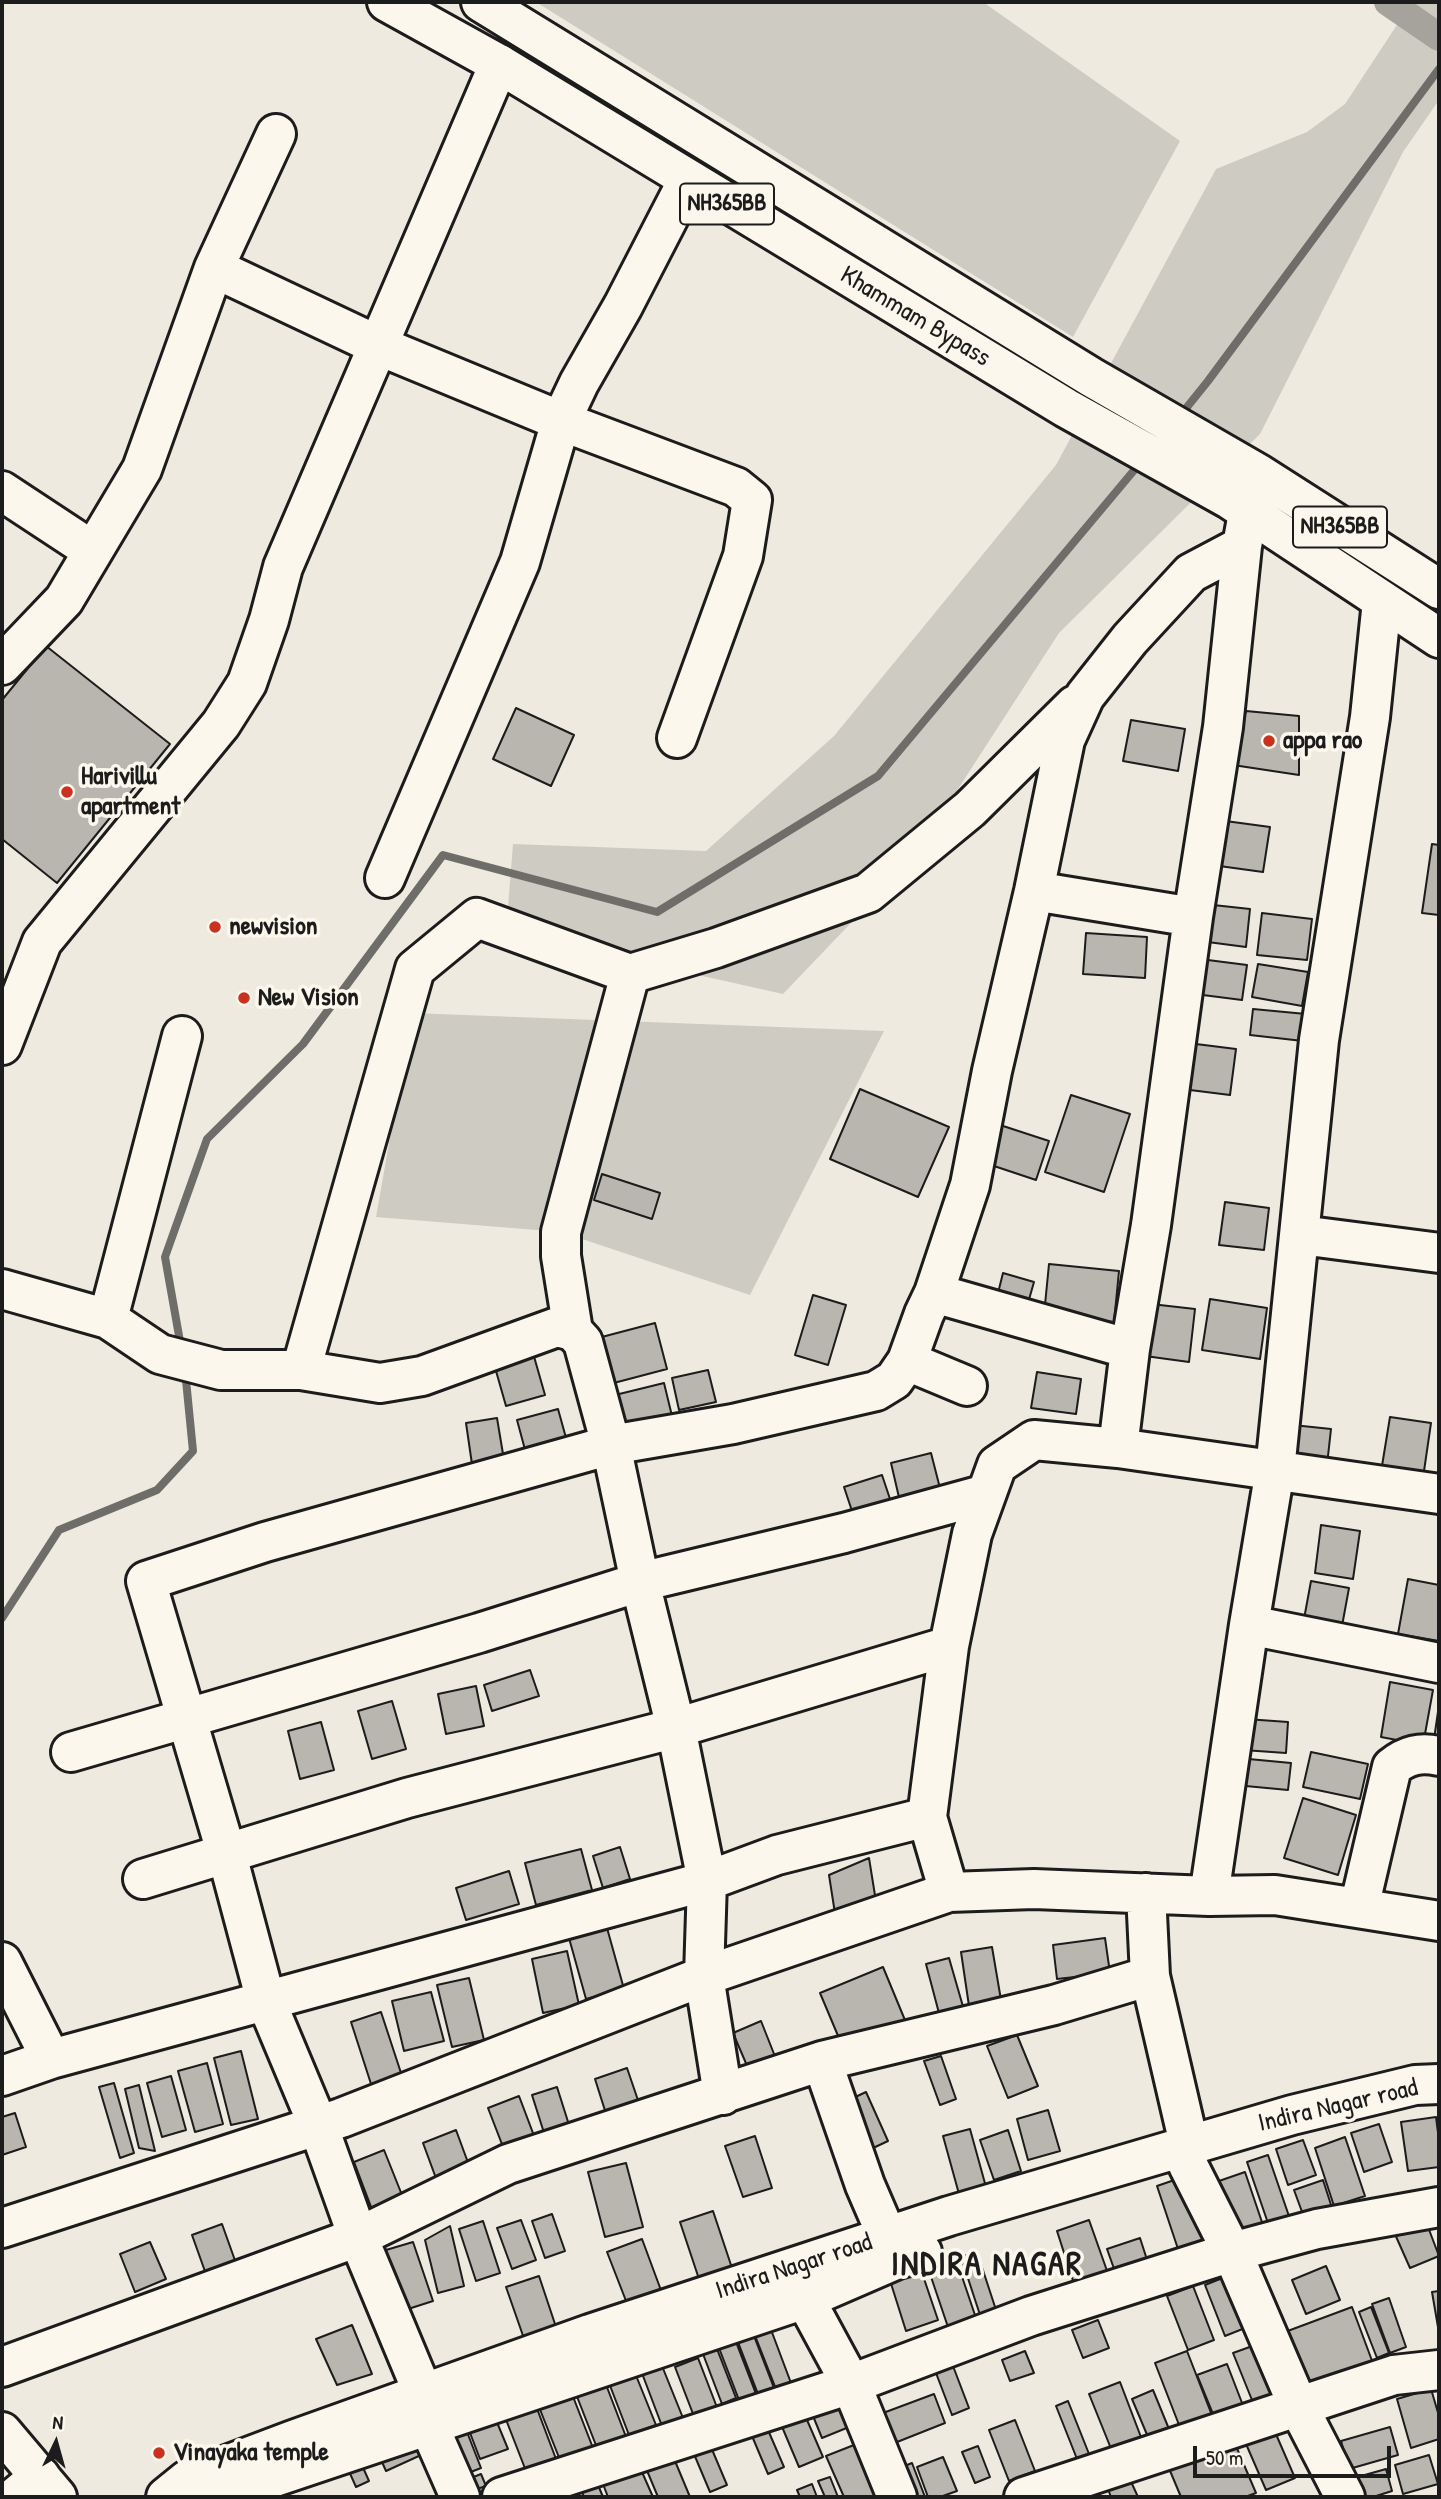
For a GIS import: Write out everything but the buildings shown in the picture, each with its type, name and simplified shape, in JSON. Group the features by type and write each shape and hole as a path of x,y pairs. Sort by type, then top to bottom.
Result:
{"main road":[{"name":"Khammam Bypass","path":"387,2 499,64 1066,408 1240,519 1382,601 1439,638"},
{"name":"Khammam Bypass","path":"481,2 1091,377 1242,464 1439,590"},
{"path":"2,1045 42,942 221,724 247,683 270,620 283,567 499,64"},
{"path":"2,665 64,600 142,469 214,268 276,134"},
{"path":"385,878 520,562 561,421 688,180"},
{"path":"214,268 377,345 561,421 737,487 752,500 743,556 677,738"},
{"path":"2,491 93,551"},
{"path":"302,1370 415,969 477,918 630,974 716,948 868,894 970,809 1085,696 1130,639 1240,519"},
{"path":"1118,1448 1130,1349 1152,1224 1193,917 1223,727 1240,519"},
{"path":"1209,1896 1275,1470 1319,1040 1370,717 1382,601"},
{"path":"460,2497 358,2237 318,2126 266,2001 227,1855 146,1581 265,1542 611,1445 733,1424 876,1391 894,1380 906,1361 934,1293 970,1185 992,1071 1034,891 1065,740 1085,696"},
{"path":"1034,891 1193,917"},
{"path":"573,1331 561,1256 561,1232 630,974"},
{"path":"108,1319 182,1036"},
{"path":"1301,1234 1439,1253"},
{"path":"2,1289 108,1319 160,1354 221,1370 302,1370 380,1383 422,1376 557,1326 573,1331 583,1342 611,1445 640,1582 676,1728 707,1881 704,1976 723,2095"},
{"path":"934,1293 1130,1349"},
{"path":"906,1361 967,1386"},
{"path":"949,1892 927,1817 949,1646 972,1534 997,1465 1034,1440 1118,1448 1439,1494"},
{"path":"71,1752 479,1633 640,1582 844,1533 986,1494"},
{"path":"1249,1625 1439,1663"},
{"path":"143,1879 407,1798 676,1728 949,1646"},
{"path":"1359,1908 1392,1768 1404,1758 1424,1753 1439,1756"},
{"path":"2,2077 51,2059 707,1881 778,1855 927,1817"},
{"path":"2,2228 318,2126 704,1976 949,1892 1034,1889 1209,1896 1275,1895 1439,1921"},
{"path":"1146,1893 1150,1976 1189,2155 1299,2408 1345,2497"},
{"path":"2,1962 51,2059"},
{"path":"2,2367 358,2237 508,2164 822,2061 1054,2005 1150,1976"},
{"path":"822,2061 865,2185 887,2236"},
{"name":"Indira Nagar road","path":"166,2497 187,2480 805,2299 895,2260 1189,2155 1292,2115 1415,2085 1439,2084"},
{"name":"Indira Nagar road","path":"215,2497 426,2409 590,2334 887,2236 1189,2155 1439,2108"},
{"path":"502,2497 851,2384 1031,2316 1231,2252 1317,2229 1439,2207"},
{"path":"805,2299 851,2384 897,2497"},
{"path":"1024,2497 1394,2375 1439,2370"}],"shaded area":[{"path":"536,2 983,2 1180,141 1073,337"},
{"path":"1412,2 1439,2 1439,100 1403,152 1260,434 1059,633 914,857 783,994 506,932 513,844 706,851 834,736 1056,465 1216,169 1307,132 1345,104"},
{"path":"412,1013 884,1031 750,1295 561,1232 376,1217"}],"waterway":[{"path":"1388,2 1439,37"},
{"path":"1179,417 1439,69"},
{"path":"181,1347 165,1257 207,1139 303,1044 443,855 657,912 878,776 1141,462"},
{"path":"2,1618 59,1530 157,1490 193,1451 185,1370"}],"place":[{"name":"appa rao","path":"1269,741"},
{"name":"Harivillu apartment","path":"67,792"},
{"name":"newvision","path":"215,927"},
{"name":"New Vision","path":"244,998"},
{"name":"Vinayaka temple","path":"159,2453"}],"district":[{"name":"INDIRA NAGAR","path":"987,2266"}]}
